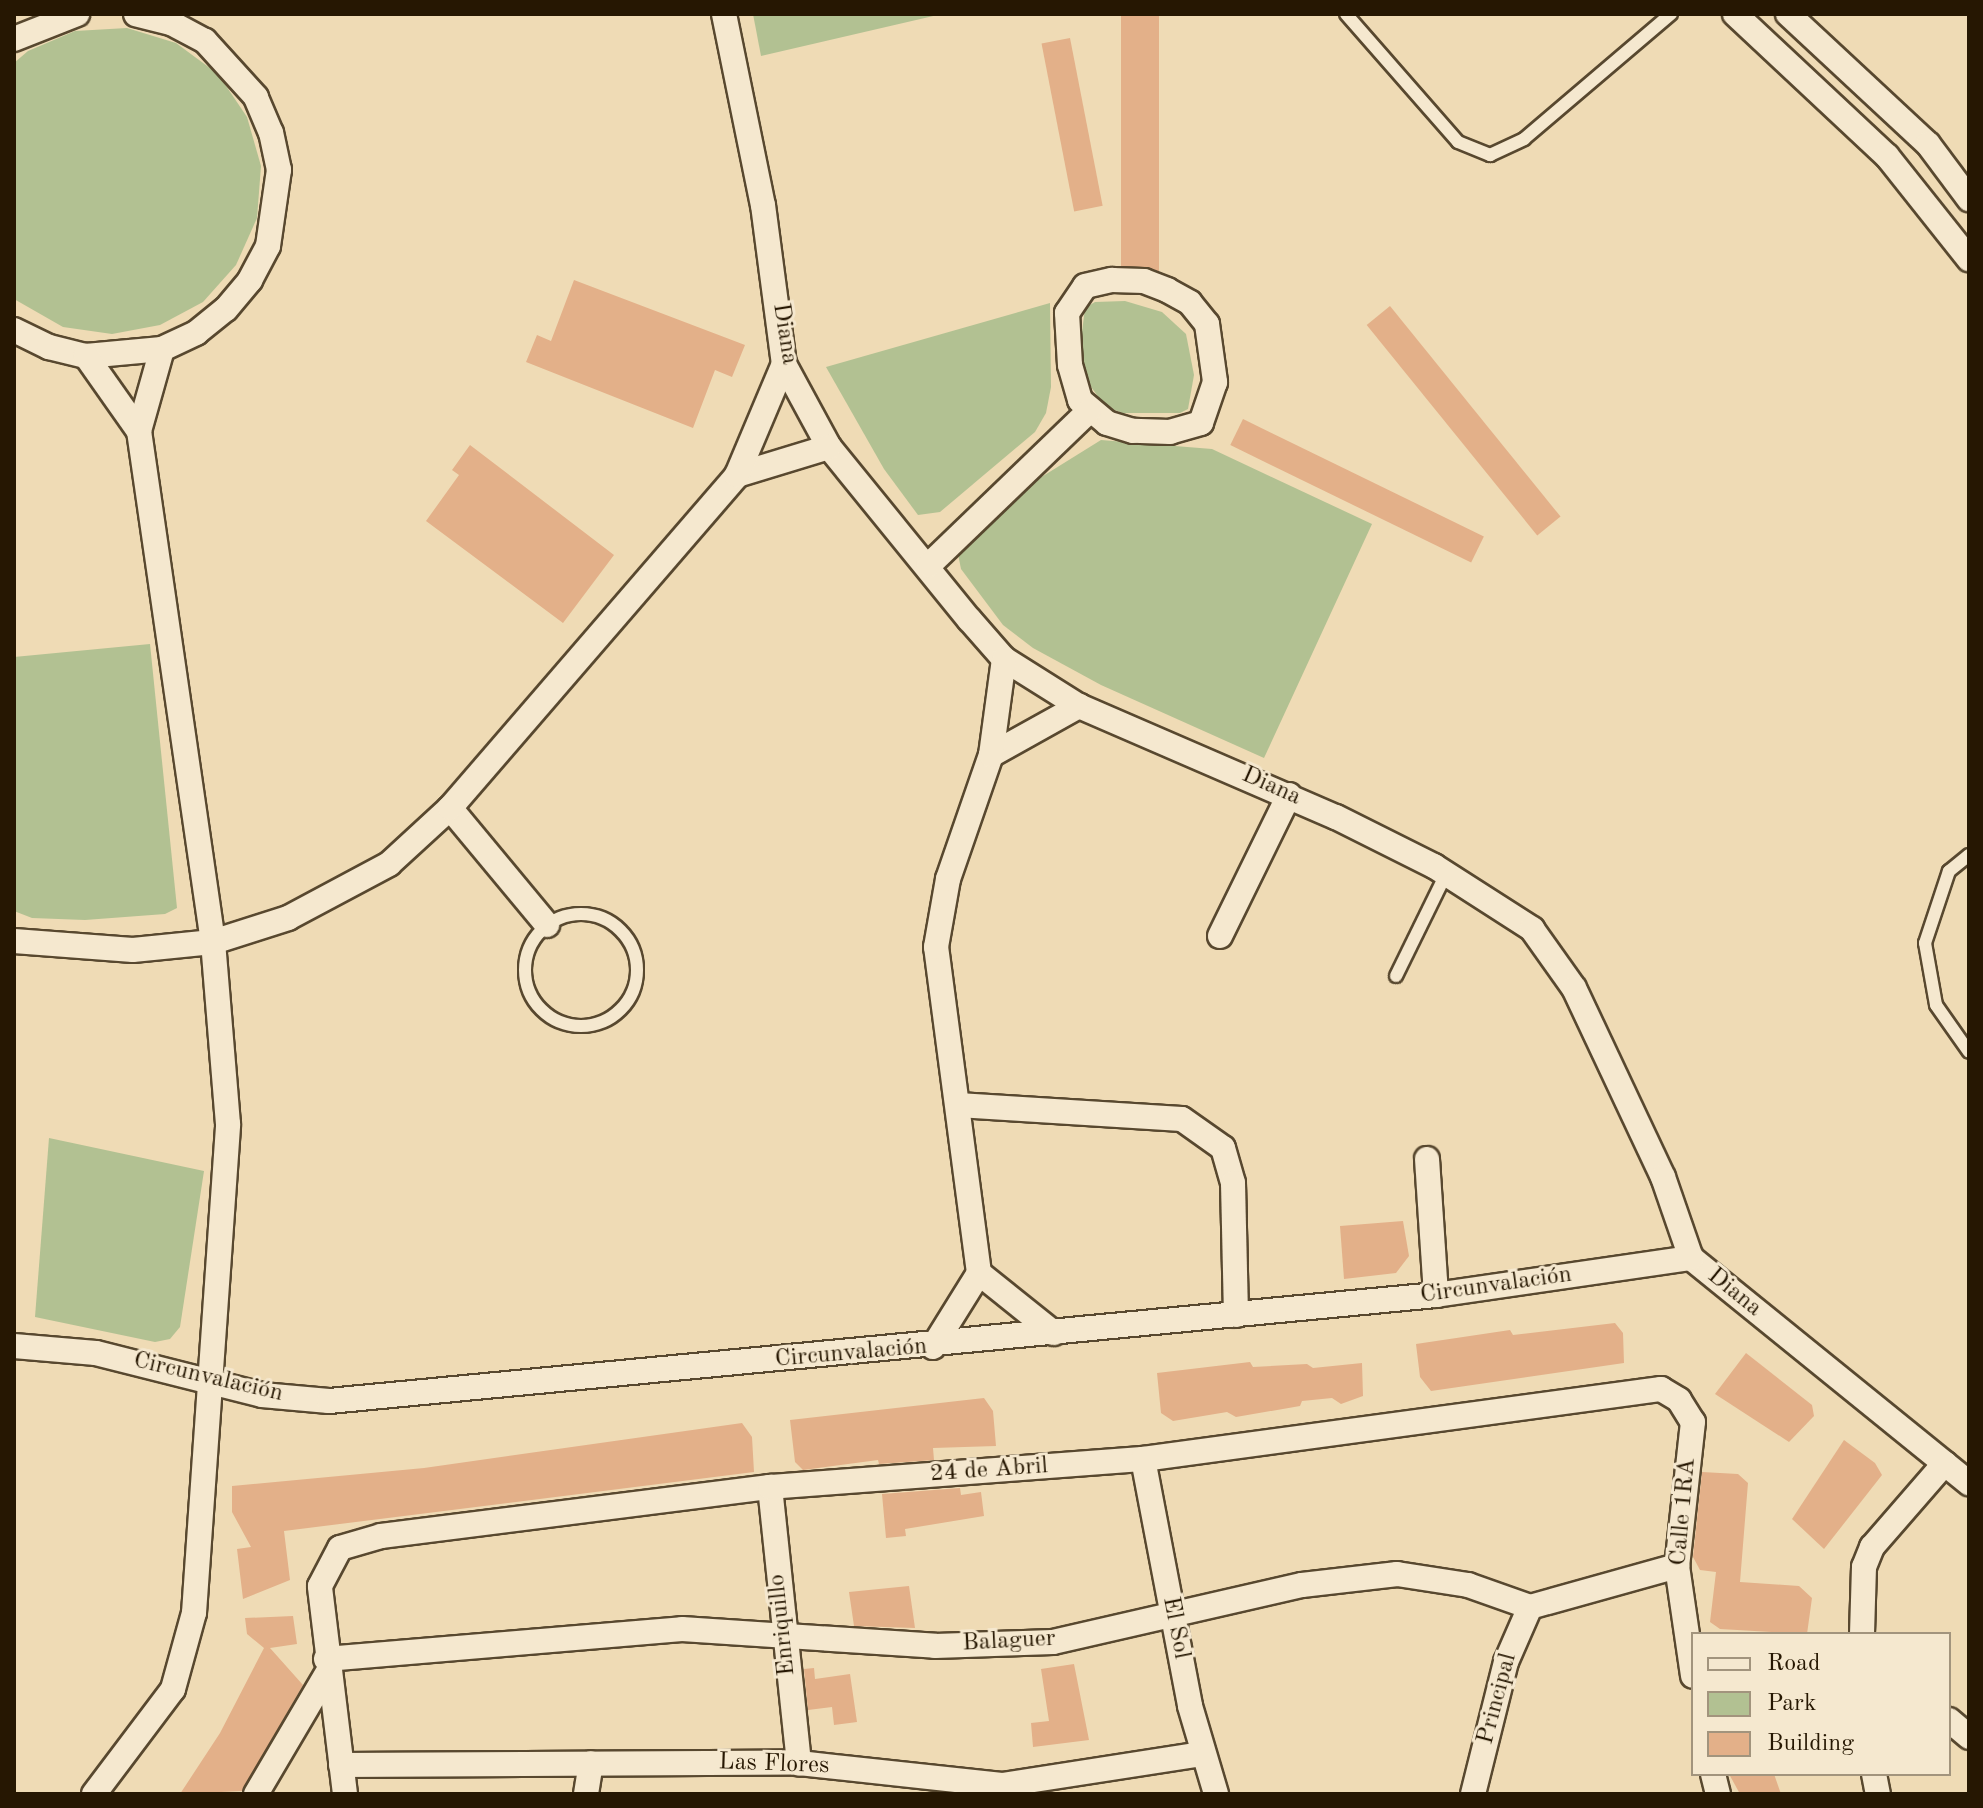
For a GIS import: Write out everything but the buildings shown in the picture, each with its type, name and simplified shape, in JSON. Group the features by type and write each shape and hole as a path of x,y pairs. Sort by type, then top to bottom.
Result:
{"street":[{"path":"14,39 43,19 77,14"},
{"path":"14,330 49,347 86,356 162,349 216,317 250,280 268,246 279,170 271,133 256,97 233,67 205,41 171,23 136,14"},
{"name":"Diana","path":"724,14 763,205 784,364 829,447 1004,659 1079,706 1289,795 1446,874 1532,929 1574,988 1663,1177 1691,1258 1969,1483"},
{"path":"1735,14 1887,156 1969,259"},
{"path":"1788,14 1928,144 1969,199"},
{"path":"1127,279 1167,290 1190,303 1207,324 1214,358 1213,398 1201,423 1170,432 1133,431 1088,412 1070,365 1067,313 1076,294 1085,286 1127,279"},
{"path":"94,1794 173,1689 194,1613 228,1124 213,942 139,431 162,349"},
{"path":"86,356 139,431"},
{"path":"14,941 133,950 213,942 288,918 351,888 389,864 450,808 737,475 784,364"},
{"path":"929,565 1088,412"},
{"path":"737,475 829,447"},
{"path":"933,1347 979,1273 936,947 948,879 991,755 1004,659"},
{"path":"991,755 1079,706"},
{"path":"1220,936 1289,795"},
{"path":"450,808 547,925"},
{"path":"958,1105 1182,1119 1223,1148 1233,1183 1236,1315"},
{"path":"1427,1159 1436,1295"},
{"name":"Circunvalación","path":"14,1346 96,1353 262,1395 329,1401 933,1347 1436,1295 1691,1258"},
{"path":"979,1273 1054,1333"},
{"name":"24 de Abril","path":"327,1665 320,1586 340,1548 381,1536 770,1487 1143,1459 1661,1389 1679,1400"},
{"name":"Calle 1RA","path":"1679,1400 1693,1422 1677,1566 1691,1662"},
{"name":"El Sol","path":"1143,1459 1172,1614 1203,1754 1216,1794"},
{"path":"1862,1632 1864,1567 1872,1547 1945,1463"},
{"name":"Enriquillo","path":"770,1487 799,1763"},
{"path":"1530,1607 1677,1566"},
{"name":"Balaguer","path":"327,1665 682,1629 935,1646 1053,1642 1302,1585 1397,1574 1468,1585 1530,1607"},
{"name":"Principal","path":"1473,1794 1506,1662 1530,1607"},
{"path":"327,1665 345,1794"},
{"path":"256,1794 327,1665"},
{"path":"1951,1722 1969,1737"},
{"name":"Las Flores","path":"341,1765 799,1763 1002,1785 1203,1754"},
{"path":"586,1794 591,1763"}],"lane":[{"path":"1346,14 1458,142 1490,155 1524,139 1671,14"},
{"path":"1969,855 1949,871 1925,943 1936,1005 1969,1052"},
{"path":"1396,976 1446,874"},
{"path":"599,915 627,937 638,970 627,1004 614,1016 578,1026 559,1021 531,995 526,957 547,925 563,916 599,915"}],"green space":[{"path":"753,14 942,14 761,56"},
{"path":"127,28 176,43 218,74 247,117 261,166 257,218 236,265 203,302 160,325 112,334 63,327 14,299 14,63 28,51 75,31"},
{"path":"1125,301 1162,312 1186,334 1194,375 1188,409 1180,413 1122,413 1105,406 1086,380 1081,340 1085,308 1095,302"},
{"path":"1050,303 1051,387 1046,413 1035,432 940,512 918,515 884,469 826,367"},
{"path":"1101,440 1212,449 1372,524 1264,758 1101,685 1033,648 1003,625 961,569 958,554 968,540 1035,481"},
{"path":"150,644 177,908 165,914 85,920 32,918 14,911 14,657"},
{"path":"49,1138 204,1171 180,1327 170,1339 155,1342 35,1317"}]}
